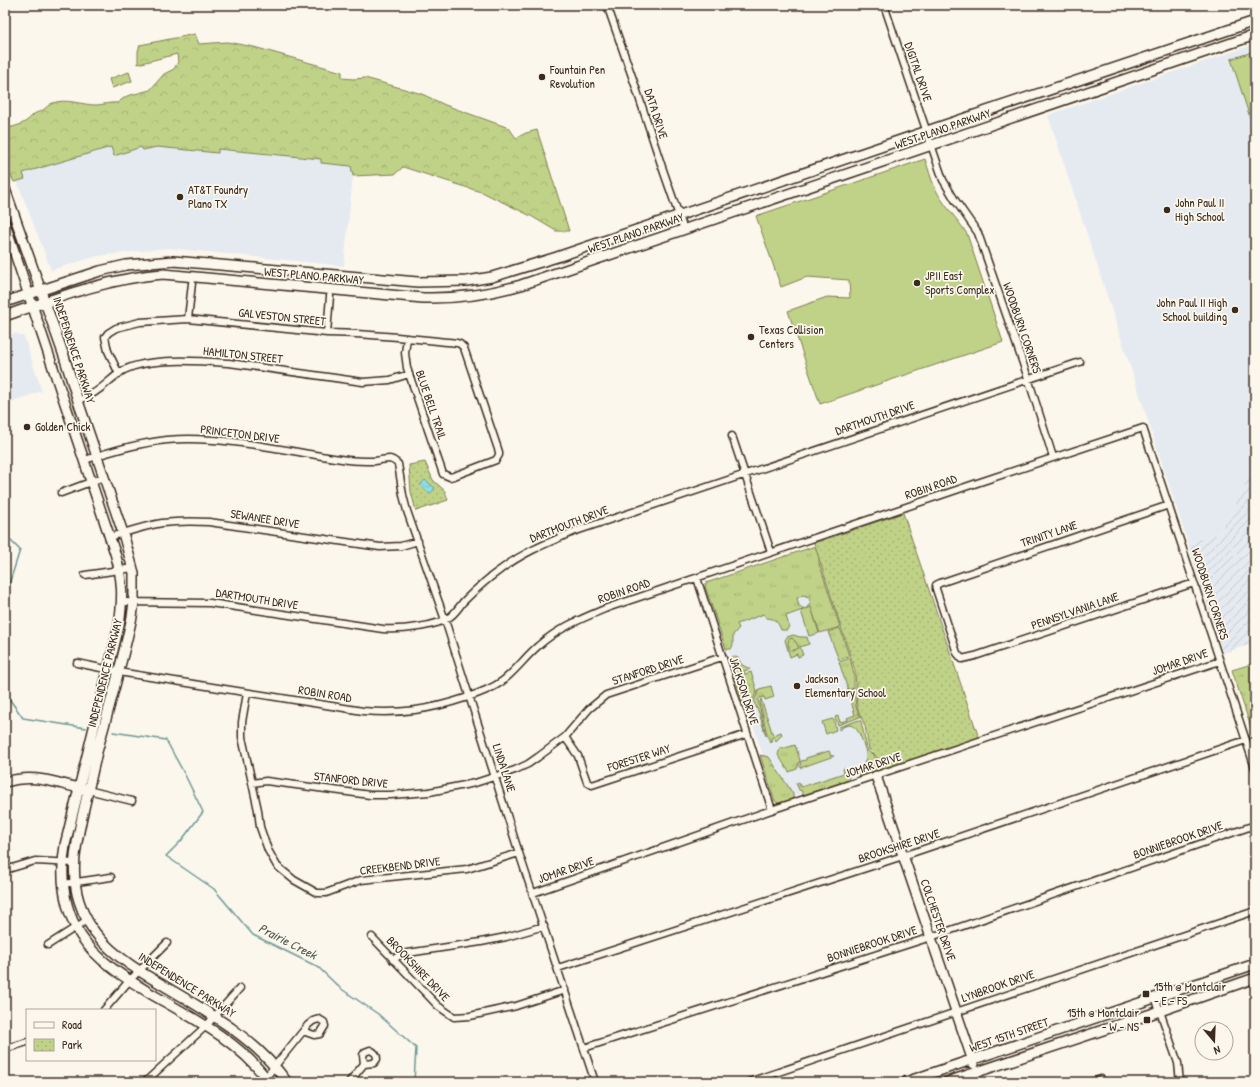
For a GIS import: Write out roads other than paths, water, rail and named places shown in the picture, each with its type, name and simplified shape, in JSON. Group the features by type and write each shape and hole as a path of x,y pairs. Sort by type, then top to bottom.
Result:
{"main road":[{"name":"WEST PLANO PARKWAY","path":"5,302 126,264 173,261 418,282 467,280 492,277 520,269 679,214 1255,21"},
{"name":"WEST PLANO PARKWAY","path":"5,316 93,287 142,276 163,274 423,298 460,297 496,292 684,230 1255,35"},
{"path":"1200,40 1203,53"},
{"path":"809,171 814,185"},
{"name":"INDEPENDENCE PARKWAY","path":"5,189 64,356 96,456 123,533 133,568 134,602 131,622 113,671 78,788 68,828 62,862 63,884 68,907 81,936 100,958 130,981 206,1026 229,1042 253,1062 266,1081"},
{"name":"INDEPENDENCE PARKWAY","path":"5,224 85,460 120,570 122,602 113,671 75,852 75,882 79,900 97,935 109,949 140,971 235,1029 258,1048 287,1082"},
{"name":"COLCHESTER DRIVE","path":"876,776 957,1012 976,1072"},
{"path":"5,782 18,778 46,779 88,790"},
{"name":"WEST 15TH STREET","path":"906,1082 1255,964"},
{"name":"WEST 15TH STREET","path":"946,1082 1255,978"}],"street":[{"name":"DATA DRIVE","path":"608,5 684,230"},
{"name":"DIGITAL DRIVE","path":"884,5 932,145"},
{"name":"WOODBURN CORNERS","path":"932,145 946,186 978,234 1028,378 1053,457"},
{"path":"188,318 192,283"},
{"path":"327,333 330,296"},
{"name":"GALVESTON STREET","path":"119,374 108,351 105,337 116,328 140,322 188,318 327,333 407,338 460,344 464,348 499,452 498,458 494,462 454,476 446,476"},
{"name":"BLUE BELL TRAIL","path":"407,338 406,361 409,374 442,471 446,476"},
{"name":"HAMILTON STREET","path":"84,398 100,390 119,374 128,369 145,364 178,361 207,361 260,367 363,382 390,380 409,374"},
{"name":"DARTMOUTH DRIVE","path":"122,602 210,603 383,629 409,628 445,620 453,615 463,602 500,570 536,547 573,532 1028,378 1080,362"},
{"name":"WOODBURN CORNERS","path":"1143,428 1255,768"},
{"name":"ROBIN ROAD","path":"77,663 113,671 363,711 388,713 442,706 490,689 502,682 539,645 561,628 607,608 1143,428"},
{"path":"732,436 771,552"},
{"name":"PRINCETON DRIVE","path":"85,460 120,449 154,442 199,439 241,443 350,460 374,461 390,459 395,461"},
{"name":"LINDA LANE","path":"395,461 398,464 407,511 445,620 595,1082"},
{"path":"61,493 104,477"},
{"name":"TRINITY LANE","path":"962,659 957,653 936,585 1169,505"},
{"name":"SEWANEE DRIVE","path":"110,537 148,526 186,521 209,522 380,548 401,546 418,541"},
{"path":"85,575 133,568"},
{"name":"JACKSON DRIVE","path":"696,578 772,810"},
{"name":"PENNSYLVANIA LANE","path":"962,659 1194,583"},
{"name":"STANFORD DRIVE","path":"252,783 266,781 370,795 391,795 442,790 475,783 528,764 565,737 589,709 606,695 722,657"},
{"name":"JOMAR DRIVE","path":"533,893 772,810 1220,661"},
{"name":"CREEKBEND DRIVE","path":"247,693 242,722 242,737 264,840 277,866 284,873 317,893 326,893 361,880 467,869 520,853"},
{"name":"FORESTER WAY","path":"565,737 578,756 587,782 592,785 746,734"},
{"name":"BROOKSHIRE DRIVE","path":"558,968 903,856 1246,740"},
{"path":"88,790 132,801"},
{"name":"BONNIEBROOK DRIVE","path":"584,1048 931,937 1255,825"},
{"path":"5,870 35,861 74,863"},
{"path":"63,884 111,877"},
{"name":"LYNBROOK DRIVE","path":"749,1082 1255,911"},
{"path":"48,945 88,920"},
{"path":"393,960 401,954 481,942 506,937 544,926"},
{"name":"BROOKSHIRE DRIVE","path":"372,937 438,1006 454,1018 516,1006 565,990"},
{"path":"105,1009 167,943"},
{"path":"145,1082 206,1026 240,988"},
{"path":"1156,997 1178,1063 1180,1082"},
{"path":"266,1081 303,1031"},
{"path":"5,1049 26,1042"},
{"path":"349,1082 364,1064"},
{"path":"1092,1082 1101,1079 1100,1082"}],"water":[{"path":"425,480 435,488 430,494 420,485"}],"waterway":[{"name":"Prairie Creek","path":"5,535 20,550 5,597"},
{"name":"Prairie Creek","path":"5,693 23,718 86,728"},
{"name":"Prairie Creek","path":"113,732 166,740 203,812 181,841 166,856 214,889 253,935 318,967 340,988 378,1014 416,1048 414,1082"}],"place":[{"name":"Fountain Pen Revolution","path":"542,77"},
{"name":"AT&T Foundry Plano TX","path":"180,197"},
{"name":"John Paul II High School","path":"1167,210"},
{"name":"JPII East Sports Complex","path":"917,283"},
{"name":"John Paul II High School building","path":"1235,310"},
{"name":"Texas Collision Centers","path":"751,337"},
{"name":"Golden Chick","path":"27,427"},
{"name":"Jackson Elementary School","path":"797,686"},
{"name":"15th @ Montclair - E - FS","path":"1146,994"},
{"name":"15th @ Montclair - W - NS","path":"1147,1020"}]}
